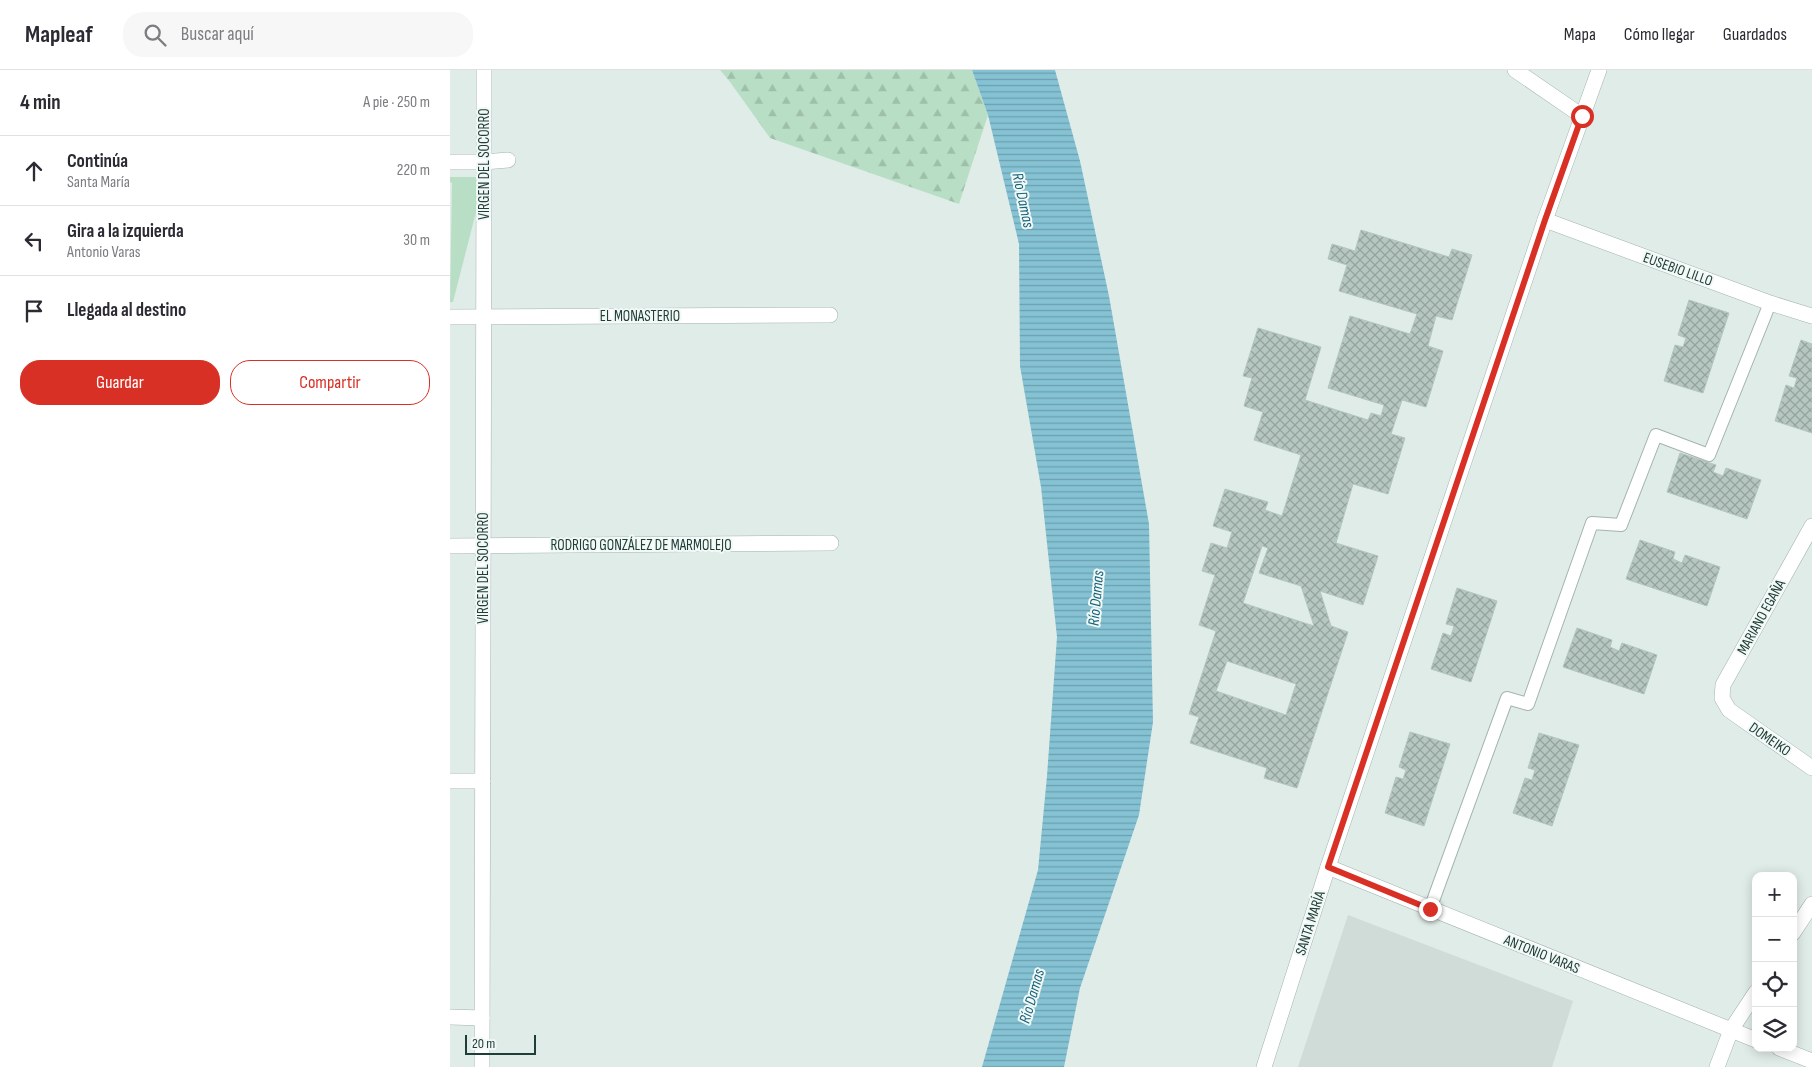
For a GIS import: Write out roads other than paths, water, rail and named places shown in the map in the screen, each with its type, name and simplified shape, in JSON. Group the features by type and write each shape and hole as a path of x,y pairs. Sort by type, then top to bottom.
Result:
{"street":[{"name":"VIRGEN DEL SOCORRO","path":"482,1067 484,70"},
{"path":"1515,70 1582,116"},
{"name":"SANTA MARÍA","path":"1264,1067 1328,867 1545,220 1599,70"},
{"path":"450,162 508,160"},
{"name":"EUSEBIO LILLO","path":"1545,220 1770,303 1812,316"},
{"name":"EL MONASTERIO","path":"450,317 830,315"},
{"name":"MARIANO EGAÑA","path":"1728,710 1722,698 1723,685 1812,526"},
{"name":"RODRIGO GONZÁLEZ DE MARMOLEJO","path":"450,546 831,543"},
{"name":"DOMEIKO","path":"1728,710 1812,768"},
{"path":"450,781 483,781"},
{"name":"ANTONIO VARAS","path":"1328,867 1752,1038"},
{"path":"1797,927 1812,904"},
{"path":"1717,1067 1731,1030 1752,998"},
{"path":"450,1017 482,1018"},
{"path":"1789,1052 1812,1061"}],"lane":[{"path":"1430,909 1507,698 1528,704 1592,523 1622,525 1656,436 1709,455 1770,303"}],"water":[{"name":"Río Damas","path":"972,70 1055,70 1080,161 1109,296 1149,524 1153,722 1139,815 1080,988 1064,1067 982,1067 1038,870 1057,637 1041,487 1020,366 1019,244 988,115"}]}
